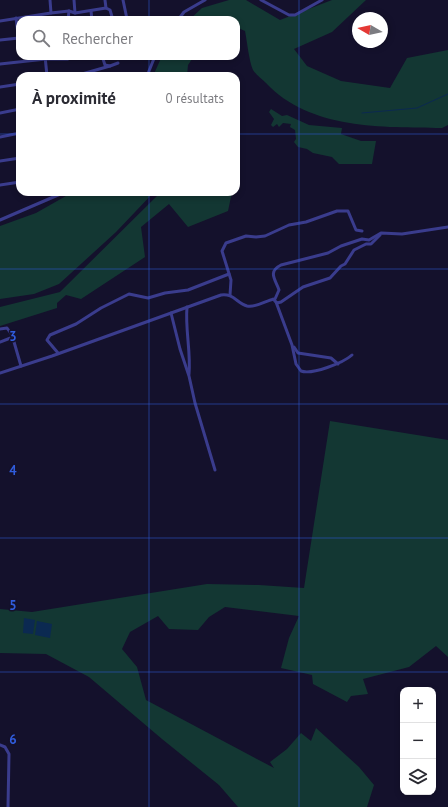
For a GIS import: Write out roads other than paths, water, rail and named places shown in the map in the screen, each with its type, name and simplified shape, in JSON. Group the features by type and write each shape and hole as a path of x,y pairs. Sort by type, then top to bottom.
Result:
{"street":[{"path":"50,0 51,13"},
{"path":"74,0 75,13"},
{"path":"105,0 106,8 110,10 112,16"},
{"path":"123,0 126,16"},
{"path":"181,16 184,12 205,0"},
{"path":"261,0 289,15 294,15 322,0"},
{"path":"28,16 68,11 75,13 106,8"},
{"path":"68,11 68,16"},
{"path":"90,11 91,16"},
{"path":"0,21 16,18"},
{"path":"0,40 16,38"},
{"path":"0,64 31,60"},
{"path":"45,60 47,72"},
{"path":"103,60 105,65 110,66"},
{"path":"149,72 153,60"},
{"path":"89,72 118,63"},
{"path":"0,88 16,85"},
{"path":"0,113 16,110"},
{"path":"0,137 16,134"},
{"path":"0,161 16,159"},
{"path":"0,185 16,183"},
{"path":"0,220 55,196"},
{"path":"230,295 232,287 222,251 226,243 243,237 265,236 289,225 306,222 343,210 348,211 356,230 362,231"},
{"path":"274,300 277,298 279,292 273,277 274,271 278,266 328,253 341,246 362,239 369,240 381,233 402,234 448,227"},
{"path":"0,373 221,295 230,295 243,304 249,306 274,300 281,302 303,287 330,278 341,266 345,264 354,250 366,244 371,244 381,233"},
{"path":"58,353 47,340 50,335 76,324 123,296 129,294 148,298 165,293 179,292 229,274"},
{"path":"274,300 292,345 296,364 302,372 344,362 352,355"},
{"path":"187,307 186,323 190,356 189,376"},
{"path":"171,313 215,470"},
{"path":"0,328 9,329 21,366"},
{"path":"0,342 13,338"},
{"path":"292,345 298,353 331,358 338,364"},
{"path":"0,745 6,747 9,751 8,807"}],"water":[{"path":"24,618 35,620 33,634 23,633"},
{"path":"37,621 52,624 50,638 35,635"}],"waterway":[{"path":"362,113 417,108 448,94"}]}
